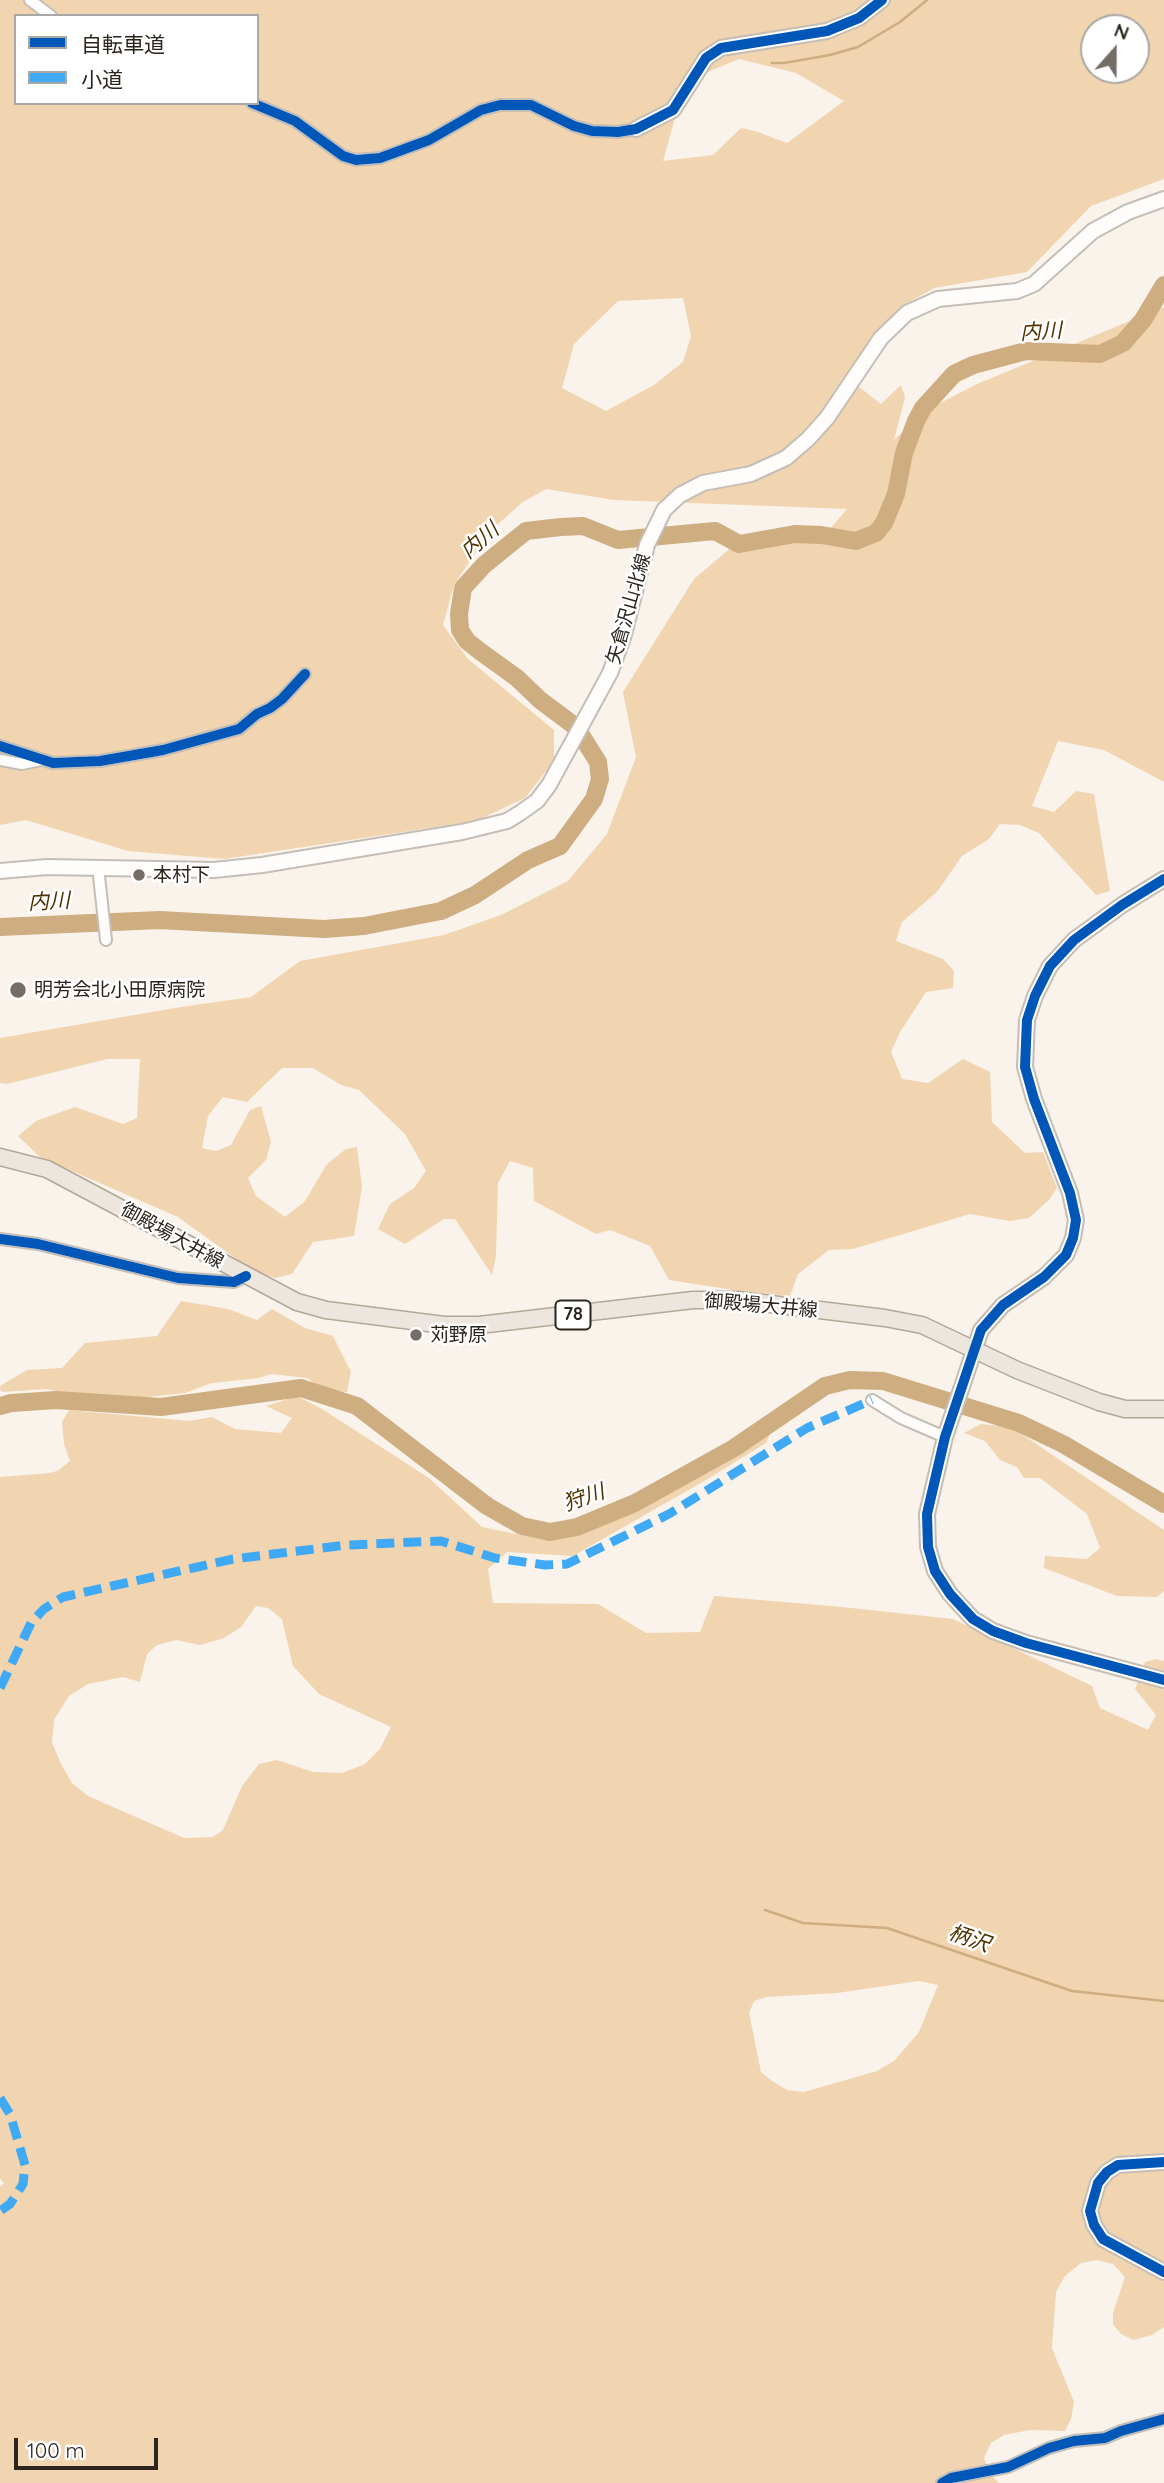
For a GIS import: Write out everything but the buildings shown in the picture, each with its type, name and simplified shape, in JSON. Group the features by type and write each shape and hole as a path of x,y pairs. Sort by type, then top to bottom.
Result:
{"main road":[{"name":"御殿場大井線","path":"0,1157 47,1169 297,1303 326,1311 444,1325 480,1325 693,1300 738,1300 922,1325 971,1357 1017,1370 1099,1402 1125,1409 1164,1409"}],"street":[{"path":"30,0 48,14"},
{"path":"257,105 295,121 343,156 356,160 380,158 429,140 481,110 500,105 531,105 574,126 592,131 618,132 636,129 673,110 706,58 721,48 827,32 859,18 882,0"},
{"name":"矢倉沢山北線","path":"0,871 47,867 214,870 238,868 485,827 507,821 537,801 549,785 610,673 623,638 647,545 664,510 680,495 703,483 751,474 786,458 827,418 881,338 907,313 938,299 1017,291 1034,284 1093,230 1128,212 1164,200"},
{"path":"0,760 22,764 41,760 73,763 128,758 239,729 282,699 305,674"},
{"path":"0,746 41,760"},
{"path":"99,867 106,940"},
{"path":"1164,879 1074,940 1050,966 1035,996 1027,1020 1025,1067 1034,1099 1070,1193 1076,1220 1073,1238 1066,1255 1044,1277 994,1312 981,1330 947,1431 927,1514 928,1547 935,1571 960,1607 973,1619 993,1631 1026,1643 1164,1681"},
{"path":"0,1239 38,1244 178,1278 234,1282 246,1276"},
{"path":"872,1400 901,1418 947,1431"},
{"path":"1164,2161 1118,2165 1107,2172 1098,2183 1090,2206 1094,2225 1103,2239 1164,2272"},
{"path":"942,2483 951,2478 1009,2467 1049,2448 1074,2441 1105,2438 1164,2419"}],"shaded area":[{"path":"0,0 1164,0 1164,179 1091,206 1027,272 934,288 901,307 845,376 881,404 901,385 905,397 894,440 923,412 977,384 1164,307 1164,782 1104,750 1058,741 1032,806 1054,812 1076,791 1094,794 1110,891 1096,895 1039,833 1020,825 1000,824 989,839 962,856 937,892 902,922 896,941 943,959 954,971 953,988 926,992 900,1032 891,1052 902,1079 928,1083 963,1059 990,1072 992,1122 1025,1153 1043,1152 1057,1188 1049,1200 1029,1218 1010,1221 970,1214 853,1249 829,1250 798,1274 790,1296 740,1291 669,1280 650,1246 610,1230 596,1234 534,1201 533,1168 510,1161 498,1183 496,1256 492,1275 455,1219 444,1219 405,1244 378,1229 390,1204 414,1188 426,1171 405,1134 359,1090 341,1085 313,1068 282,1068 247,1102 223,1097 208,1116 202,1148 216,1151 231,1145 250,1110 261,1106 271,1142 266,1160 248,1178 256,1196 285,1217 305,1201 327,1164 346,1149 357,1147 362,1187 354,1236 313,1242 292,1274 276,1278 253,1271 178,1217 40,1157 18,1136 36,1121 75,1107 123,1124 137,1118 140,1059 107,1059 7,1084 0,1083 0,1038 251,997 300,961 444,935 501,915 568,881 607,834 636,757 623,692 694,579 733,546 776,537 823,537 847,509 614,500 546,489 523,502 489,532 454,585 443,625 468,659 554,730 554,761 525,798 476,821 224,859 128,851 26,820 0,825","holes":["739,59 796,73 844,101 787,143 741,128 713,155 663,161 677,111 698,76","683,298 691,336 683,362 654,385 606,411 562,388 574,344 618,301"]},
{"path":"181,1301 228,1309 257,1320 272,1309 305,1328 333,1336 351,1372 347,1392 325,1390 307,1378 271,1374 259,1378 212,1383 185,1393 110,1401 46,1389 0,1390 0,1386 27,1370 62,1368 85,1343 157,1336"},
{"path":"297,1396 322,1409 429,1478 482,1527 537,1538 566,1538 627,1514 673,1492 770,1434 766,1443 573,1556 507,1552 488,1569 493,1603 598,1604 646,1633 700,1632 714,1596 953,1619 1092,1686 1100,1708 1148,1730 1156,1715 1135,1689 1145,1662 1156,1659 1164,1661 1164,2327 1152,2335 1134,2340 1121,2334 1113,2324 1113,2313 1125,2277 1113,2264 1097,2260 1081,2263 1065,2276 1056,2292 1052,2348 1074,2402 1071,2419 1065,2431 1030,2430 1004,2435 991,2443 984,2458 989,2473 999,2483 0,2483 0,2187 4,2183 0,2179 0,1477 51,1473 70,1461 64,1444 62,1422 69,1410 189,1421 212,1417 235,1429 281,1433 292,1418 266,1406","holes":["256,1606 268,1608 282,1619 293,1666 319,1694 391,1727 380,1749 365,1764 342,1773 313,1772 277,1760 259,1764 242,1786 223,1830 213,1837 184,1838 88,1796 72,1783 52,1743 54,1720 69,1696 88,1684 123,1677 140,1682 147,1654 157,1645 176,1640 200,1645 224,1638 241,1627","919,1981 938,1985 919,2032 894,2061 877,2071 804,2092 787,2090 761,2072 749,2013 754,2001 766,1997 837,1993"]},
{"path":"981,1424 1011,1427 1164,1530 1164,1591 1157,1597 1117,1596 1044,1568 1045,1556 1087,1559 1100,1548 1087,1514 1040,1478 1024,1478 1017,1467 1000,1460 985,1441 964,1433"}],"waterway":[{"path":"772,63 830,55 858,47 900,22 927,0"},
{"name":"内川","path":"0,927 160,920 324,929 364,926 441,911 475,895 528,860 560,846 594,799 600,779 598,762 576,727 467,641 460,630 459,614 463,588 484,565 526,531 561,527 583,526 618,540 715,531 739,544 795,534 856,541 876,533 884,523 896,494 904,453 916,421 923,408 954,374 973,365 1026,351 1100,354 1123,343 1143,320 1164,285"},
{"name":"狩川","path":"0,1406 56,1400 161,1407 301,1388 357,1406 487,1506 522,1526 550,1532 577,1527 635,1503 734,1448 825,1386 850,1380 883,1381 1019,1423 1063,1444 1164,1504"},
{"name":"柄沢","path":"765,1910 803,1923 887,1928 1072,1991 1164,2001"}],"marked path":[{"path":"0,1688 31,1623 44,1609 63,1597 233,1559 347,1545 441,1541 495,1558 545,1565 567,1564 669,1514 807,1428 872,1400"},
{"path":"0,2098 10,2114 25,2165 23,2184 10,2204 0,2211"}],"cycle path":[{"path":"257,105 295,121 343,156 356,160 380,158 429,140 481,110 500,105 531,105 574,126 592,131 618,132 636,129 673,110 706,58 721,48 827,31 859,18 882,0"},
{"path":"0,746 53,763 100,761 163,750 239,729 282,699 305,674"},
{"path":"1164,879 1074,940 1050,966 1035,996 1027,1020 1025,1067 1034,1099 1070,1193 1076,1220 1073,1238 1066,1255 1044,1277 1003,1305 981,1330 945,1437 927,1514 928,1547 935,1571 950,1594 973,1619 993,1631 1026,1643 1164,1680"},
{"path":"0,1239 38,1244 178,1278 234,1282 246,1276"},
{"path":"1164,2162 1118,2165 1107,2172 1098,2183 1090,2211 1094,2225 1103,2239 1164,2272"},
{"path":"942,2483 951,2478 1008,2467 1049,2448 1074,2441 1105,2438 1164,2419"}],"place":[{"name":"本村下","path":"139,875"},
{"name":"明芳会北小田原病院","path":"18,990"},
{"name":"苅野原","path":"416,1335"}]}
